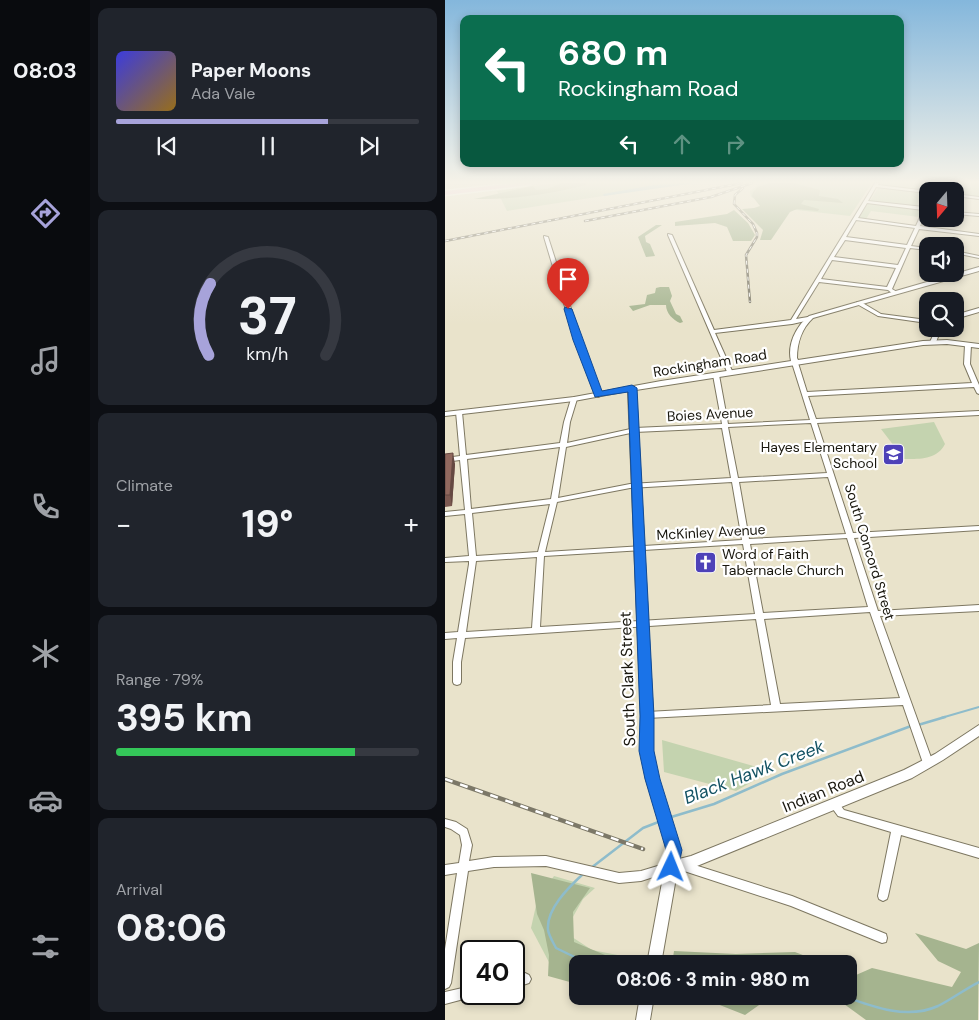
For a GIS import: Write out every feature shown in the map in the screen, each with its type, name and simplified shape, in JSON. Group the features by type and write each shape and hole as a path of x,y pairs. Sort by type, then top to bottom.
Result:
{"street":[{"path":"793,322 848,231"},
{"path":"892,291 899,267 916,231"},
{"path":"945,231 979,235"},
{"path":"670,235 730,373"},
{"path":"546,237 577,340 599,395"},
{"path":"843,238 919,247"},
{"path":"964,254 979,257"},
{"path":"831,258 899,267"},
{"path":"712,332 808,319 892,291 979,269"},
{"path":"818,280 892,291"},
{"path":"859,303 877,314 919,321"},
{"path":"964,314 979,310"},
{"name":"South Concord Street","path":"808,319 793,350 792,357 806,394 813,422 874,612 916,734 928,763"},
{"path":"933,342 935,337"},
{"name":"Rockingham Road","path":"445,414 574,400 632,388 933,342 979,346"},
{"path":"968,344 967,364 979,392"},
{"path":"717,375 745,542 776,708"},
{"path":"806,394 976,385"},
{"name":"South Clark Street","path":"632,388 638,485 647,751 653,779 674,850 675,866 656,955"},
{"path":"536,631 541,554 554,501 563,445 574,400"},
{"path":"457,682 472,558 459,412"},
{"name":"Boies Avenue","path":"445,460 563,445 635,430 979,413"},
{"path":"445,514 554,501 638,485 831,475"},
{"name":"McKinley Avenue","path":"445,560 979,528"},
{"path":"445,636 759,617 979,608"},
{"path":"647,716 906,701"},
{"name":"Indian Road","path":"675,866 835,805 928,763 979,730"},
{"path":"835,805 841,813 979,853"},
{"path":"445,823 453,825 464,832 467,845 445,984"},
{"path":"883,896 897,829"},
{"path":"445,870 494,862 546,861 619,878 641,876 675,866 792,901 883,938"},
{"path":"445,998 460,995"},
{"path":"643,1020 646,1005"}],"green space":[{"path":"648,231 653,231 645,236 646,242 650,244 655,256 646,257 638,237"},
{"path":"729,231 752,231 755,235 751,241 733,241"},
{"path":"763,231 777,231 771,240 760,240"},
{"path":"669,287 672,296 670,301 676,314 680,316 683,322 680,323 672,318 667,311 666,305 650,305 633,311 629,306 645,304 647,295 655,293 656,288"},
{"path":"934,422 945,444 937,453 927,458 904,459 881,429"},
{"path":"662,740 771,771 736,791 664,772"},
{"path":"531,873 590,888 573,912 574,942 605,955 569,955 569,982 548,976 549,955 544,930 537,914"},
{"path":"554,876 595,888 583,899 569,924 572,937 592,950 618,955 569,955 569,966 551,966 531,928 537,901"},
{"path":"915,933 966,949 979,943 978,1020 866,1020 845,1005 857,1005 857,975 872,968 952,987 961,972 938,961"},
{"path":"674,951 736,954 795,952 803,955 673,955"},
{"path":"720,1005 759,1005 745,1015"}],"building":[{"path":"453,453 450,495 445,495 445,454"}],"waterway":[{"name":"Black Hawk Creek","path":"941,718 979,707"},
{"name":"Black Hawk Creek","path":"918,725 945,717"},
{"name":"Black Hawk Creek","path":"668,818 714,804 782,774 911,726"},
{"name":"Black Hawk Creek","path":"591,868 643,828 661,821"},
{"name":"Black Hawk Creek","path":"570,955 556,948 550,937 548,922 559,899 583,874"},
{"name":"Black Hawk Creek","path":"857,1001 878,1008 914,1012 938,1006 979,982"}],"railway":[{"path":"445,241 498,231"},
{"path":"750,302 746,255 757,237 756,231"},
{"path":"445,779 643,849"}],"place":[{"name":"Hayes Elementary School","path":"893,455"},
{"name":"Word of Faith Tabernacle Church","path":"706,562"}],"route":[{"path":"568,309 577,340 599,395 632,388 636,448 647,751 653,779 674,850 671,867"}]}
